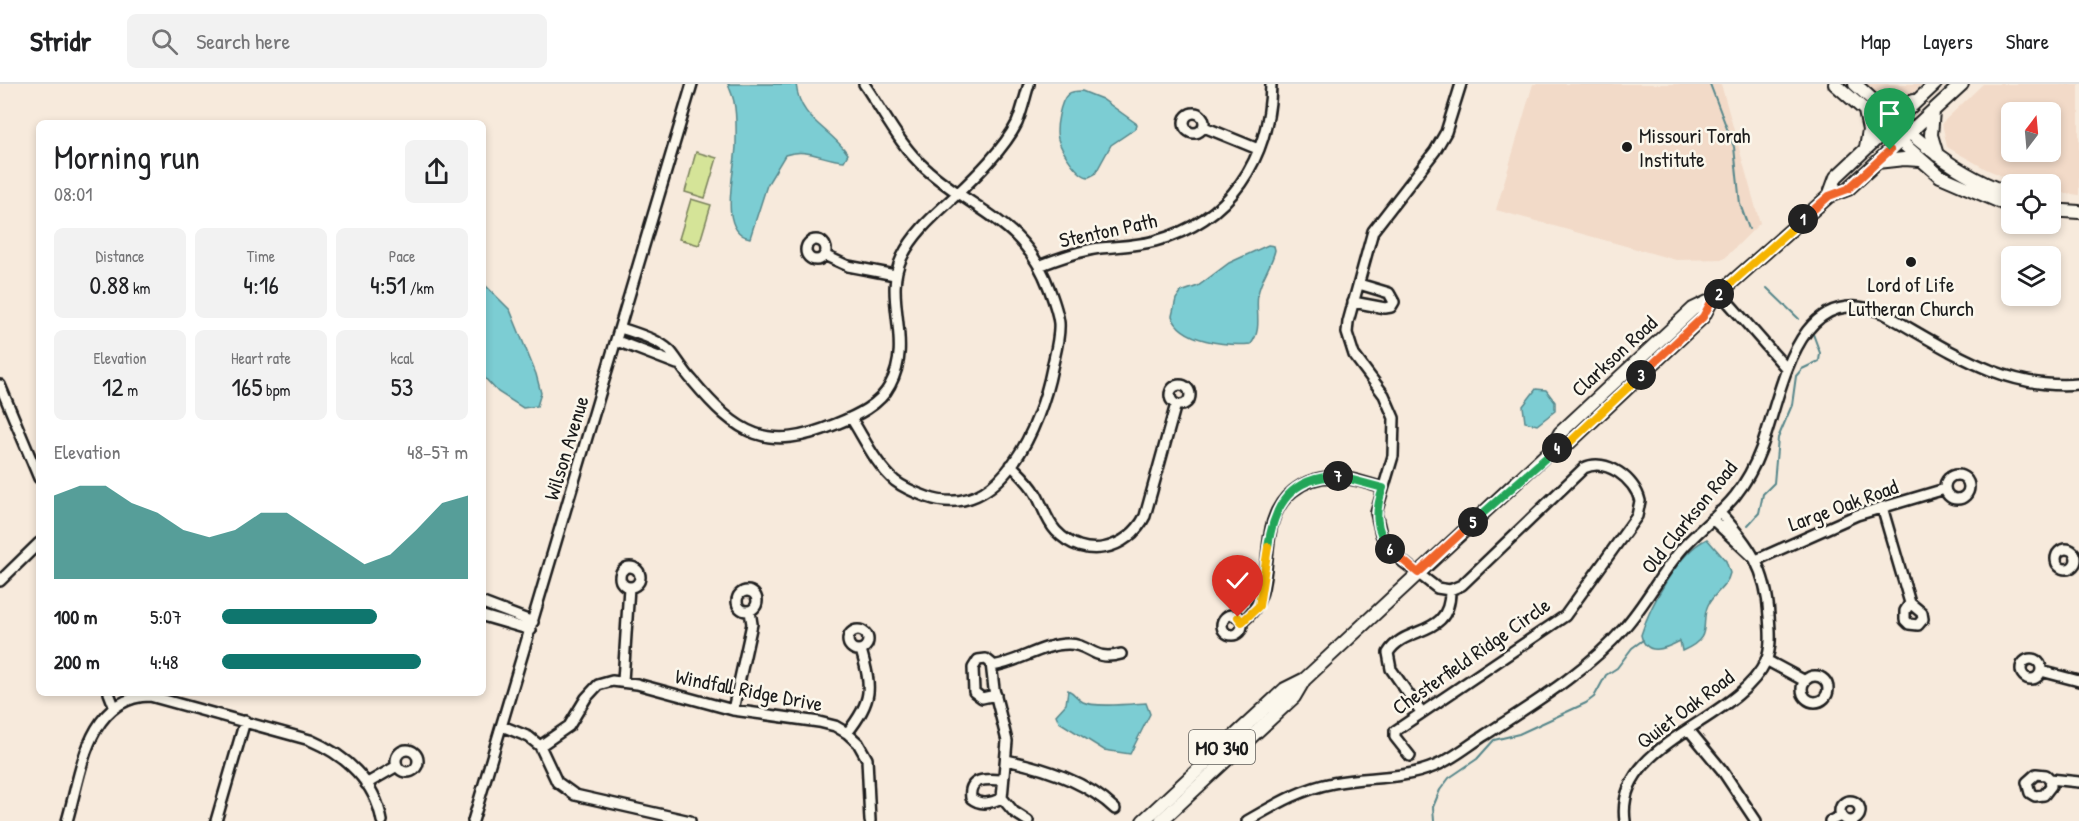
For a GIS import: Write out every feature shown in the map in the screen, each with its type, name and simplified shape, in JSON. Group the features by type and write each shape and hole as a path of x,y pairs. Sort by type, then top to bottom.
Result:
{"main road":[{"path":"1835,84 1920,160 1958,185 2001,203"},
{"path":"1855,84 1937,156 1985,184 2001,190"},
{"name":"Clarkson Road","path":"1829,196 1836,177 1935,84"},
{"name":"Clarkson Road","path":"1161,821 1294,697 1305,679 1551,450 1560,433 1693,309 1716,297 1829,196 1848,189 1962,84"},
{"path":"1876,103 1895,106 1918,100"},
{"path":"1864,111 1869,130 1866,148"},
{"path":"1933,111 1931,135 1937,156"},
{"path":"1878,162 1920,160"},
{"path":"2061,211 2079,212"},
{"name":"Clarkson Road","path":"1551,450 1569,443 1703,317 1716,297"},
{"path":"1642,374 1648,351"},
{"name":"Clarkson Road","path":"1143,821 1285,689 1305,679"}],"street":[{"name":"Wilson Avenue","path":"473,821 692,84"},
{"path":"851,417 889,476 905,488 932,499 954,502 976,495 1000,479 1022,452 1050,381 1058,342 1059,324 1049,289 1039,266 1016,234 985,209 957,194 916,160 864,84"},
{"path":"621,328 665,347 673,354 677,364 729,419 752,433 773,438 798,438 851,417 884,396 896,372 901,349 895,275 910,243 1012,132 1029,84"},
{"name":"Stenton Path","path":"1039,266 1072,254 1156,241 1185,230 1209,217 1230,199 1242,184 1269,121 1271,84"},
{"path":"1421,712 1391,669 1387,661 1388,653 1399,640 1423,633 1444,613 1450,601 1450,590 1437,588 1388,546 1377,523 1376,513 1393,456 1394,418 1384,395 1349,345 1348,322 1373,231 1435,151 1446,132 1461,84"},
{"path":"1204,127 1258,149"},
{"path":"824,255 848,266 895,275"},
{"path":"1353,302 1385,308 1391,307 1394,302 1389,293 1359,284"},
{"path":"1716,297 1787,369"},
{"name":"Old Clarkson Road","path":"1247,821 1259,818 1286,798 1316,787 1352,780 1404,777 1439,765 1553,690 1606,648 1626,626 1680,551 1735,496 1750,473 1761,451 1787,369 1800,341 1820,316 1849,306 1864,306 1883,313 1990,371 2038,385 2079,384"},
{"path":"617,341 677,364"},
{"path":"0,385 3,402 36,472"},
{"path":"1011,465 1033,488 1050,523 1065,538 1092,549 1120,544 1135,531 1145,516 1176,404"},
{"name":"Chesterfield Ridge Circle","path":"1410,756 1395,737 1395,731 1565,616 1636,516 1640,501 1639,494 1611,467 1593,464 1584,468 1462,585 1450,590"},
{"path":"1242,622 1259,606 1272,520 1281,501 1300,486 1321,477 1342,476 1383,488"},
{"name":"Large Oak Road","path":"1756,560 1815,532 1882,507 1945,489"},
{"path":"1882,507 1910,603"},
{"name":"Quiet Oak Road","path":"1624,821 1623,812 1632,783 1647,759 1742,692 1766,660 1770,629 1766,586 1749,545 1719,512"},
{"name":"Quiet Oak Road","path":"1712,519 1756,560"},
{"path":"0,581 36,546"},
{"path":"623,681 630,587"},
{"path":"486,604 532,626"},
{"path":"733,710 752,624 750,611"},
{"path":"486,617 532,626"},
{"path":"992,666 1010,664 1059,645 1077,645 1106,658 1121,654"},
{"path":"861,650 870,682 867,705 847,733 858,743 867,759 870,821"},
{"path":"996,694 982,698 977,696 973,685 974,663 983,658 992,666 996,694 1005,726 1006,760 1002,780 1002,798 1014,812 1028,821"},
{"path":"1766,660 1805,681"},
{"path":"2041,671 2079,681"},
{"name":"Windfall Ridge Drive","path":"540,746 569,726 586,698 598,685 623,681 733,710 819,722 847,733"},
{"path":"110,696 114,706"},
{"path":"67,821 93,732 114,706 130,696"},
{"path":"146,696 159,697 245,720 322,746 352,766 377,803 382,821"},
{"path":"216,821 245,720"},
{"path":"502,726 529,737 540,746 557,782 575,795 690,821"},
{"path":"1689,730 1722,770 1756,821"},
{"path":"1006,760 1055,772 1101,796 1115,809"},
{"path":"366,784 397,766"},
{"path":"1002,780 980,779 974,783 970,791 971,798 978,802 988,803 1002,798"},
{"path":"2050,779 2079,782"},
{"path":"1830,821 1841,816"}],"shaded area":[{"name":"Missouri Torah Institute","path":"1533,84 1721,84 1760,223 1724,259 1676,260 1496,210"},
{"path":"1867,84 1922,84 1913,93 1901,98 1890,98 1879,95"},
{"path":"1983,84 2079,84 2079,195 2061,192 2061,174 2001,176 1947,147 1942,123"}],"green space":[{"path":"696,152 717,158 705,198 685,192"},
{"path":"691,199 711,205 699,245 679,239"}],"water":[{"path":"728,84 796,84 803,107 848,154 844,161 801,152 785,155 767,185 750,238 740,233 733,224 731,212 736,112"},
{"path":"1082,91 1102,99 1137,124 1136,128 1111,145 1095,174 1089,177 1080,173 1070,162 1057,134 1059,115 1065,98 1071,92"},
{"path":"1268,245 1274,246 1275,250 1259,288 1258,326 1251,344 1206,341 1184,332 1177,325 1172,316 1176,299 1181,292 1198,286 1229,263"},
{"path":"486,286 510,310 536,374 541,393 537,406 523,408 498,392 486,379"},
{"path":"1536,389 1546,390 1555,402 1555,411 1537,425 1525,422 1523,406"},
{"path":"1707,539 1726,561 1730,573 1726,582 1708,605 1704,630 1699,641 1682,651 1680,641 1668,647 1652,649 1643,642 1641,635 1658,595 1686,555"},
{"path":"1068,690 1081,701 1089,704 1146,703 1150,714 1130,754 1104,750 1059,722 1056,715 1066,704"}],"waterway":[{"path":"1710,84 1734,147 1740,204 1749,229"},
{"path":"1767,288 1799,319"},
{"path":"1748,525 1759,513 1763,494 1774,483 1778,438 1792,405 1796,376 1802,369 1819,361 1820,353 1813,334"},
{"path":"1434,821 1433,807 1440,790 1449,778 1477,759 1494,740 1519,734 1586,703 1594,697 1606,675 1617,668 1632,648 1643,640"}],"place":[{"name":"Missouri Torah Institute","path":"1627,147"},
{"name":"Lord of Life Lutheran Church","path":"1911,262"}],"route":[{"path":"1238,617 1242,622 1259,606 1275,511 1281,501 1300,486 1321,477 1342,476 1383,488 1376,513 1377,523 1388,546 1418,573 1551,450 1569,443 1703,317 1712,300 1829,196 1848,189 1890,150"}]}
